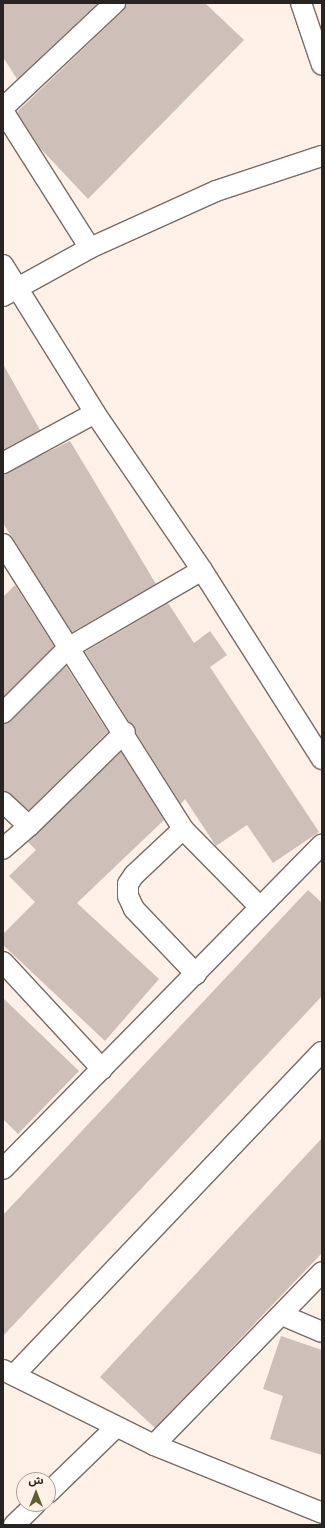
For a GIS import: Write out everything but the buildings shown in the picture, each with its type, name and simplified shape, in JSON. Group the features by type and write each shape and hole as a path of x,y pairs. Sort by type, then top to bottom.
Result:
{"street":[{"path":"90,248 3,110 116,3"},
{"path":"301,3 322,65"},
{"path":"10,292 90,248 216,191 322,156"},
{"path":"3,265 10,292 202,570 322,758"},
{"path":"3,463 95,413"},
{"path":"3,544 9,570 68,648 125,732 183,829 258,905"},
{"path":"3,713 68,648 202,570"},
{"path":"3,849 29,826 125,732"},
{"path":"3,802 29,826"},
{"path":"183,829 134,875 128,884 128,896 134,909 196,974"},
{"path":"3,1169 196,974 258,905 322,844"},
{"path":"3,962 102,1069"},
{"path":"322,1052 9,1372 154,1445 322,1514"},
{"path":"154,1445 282,1315 322,1272"},
{"path":"282,1315 322,1332"},
{"path":"56,1485 116,1427"},
{"path":"14,1525 28,1512"}]}
